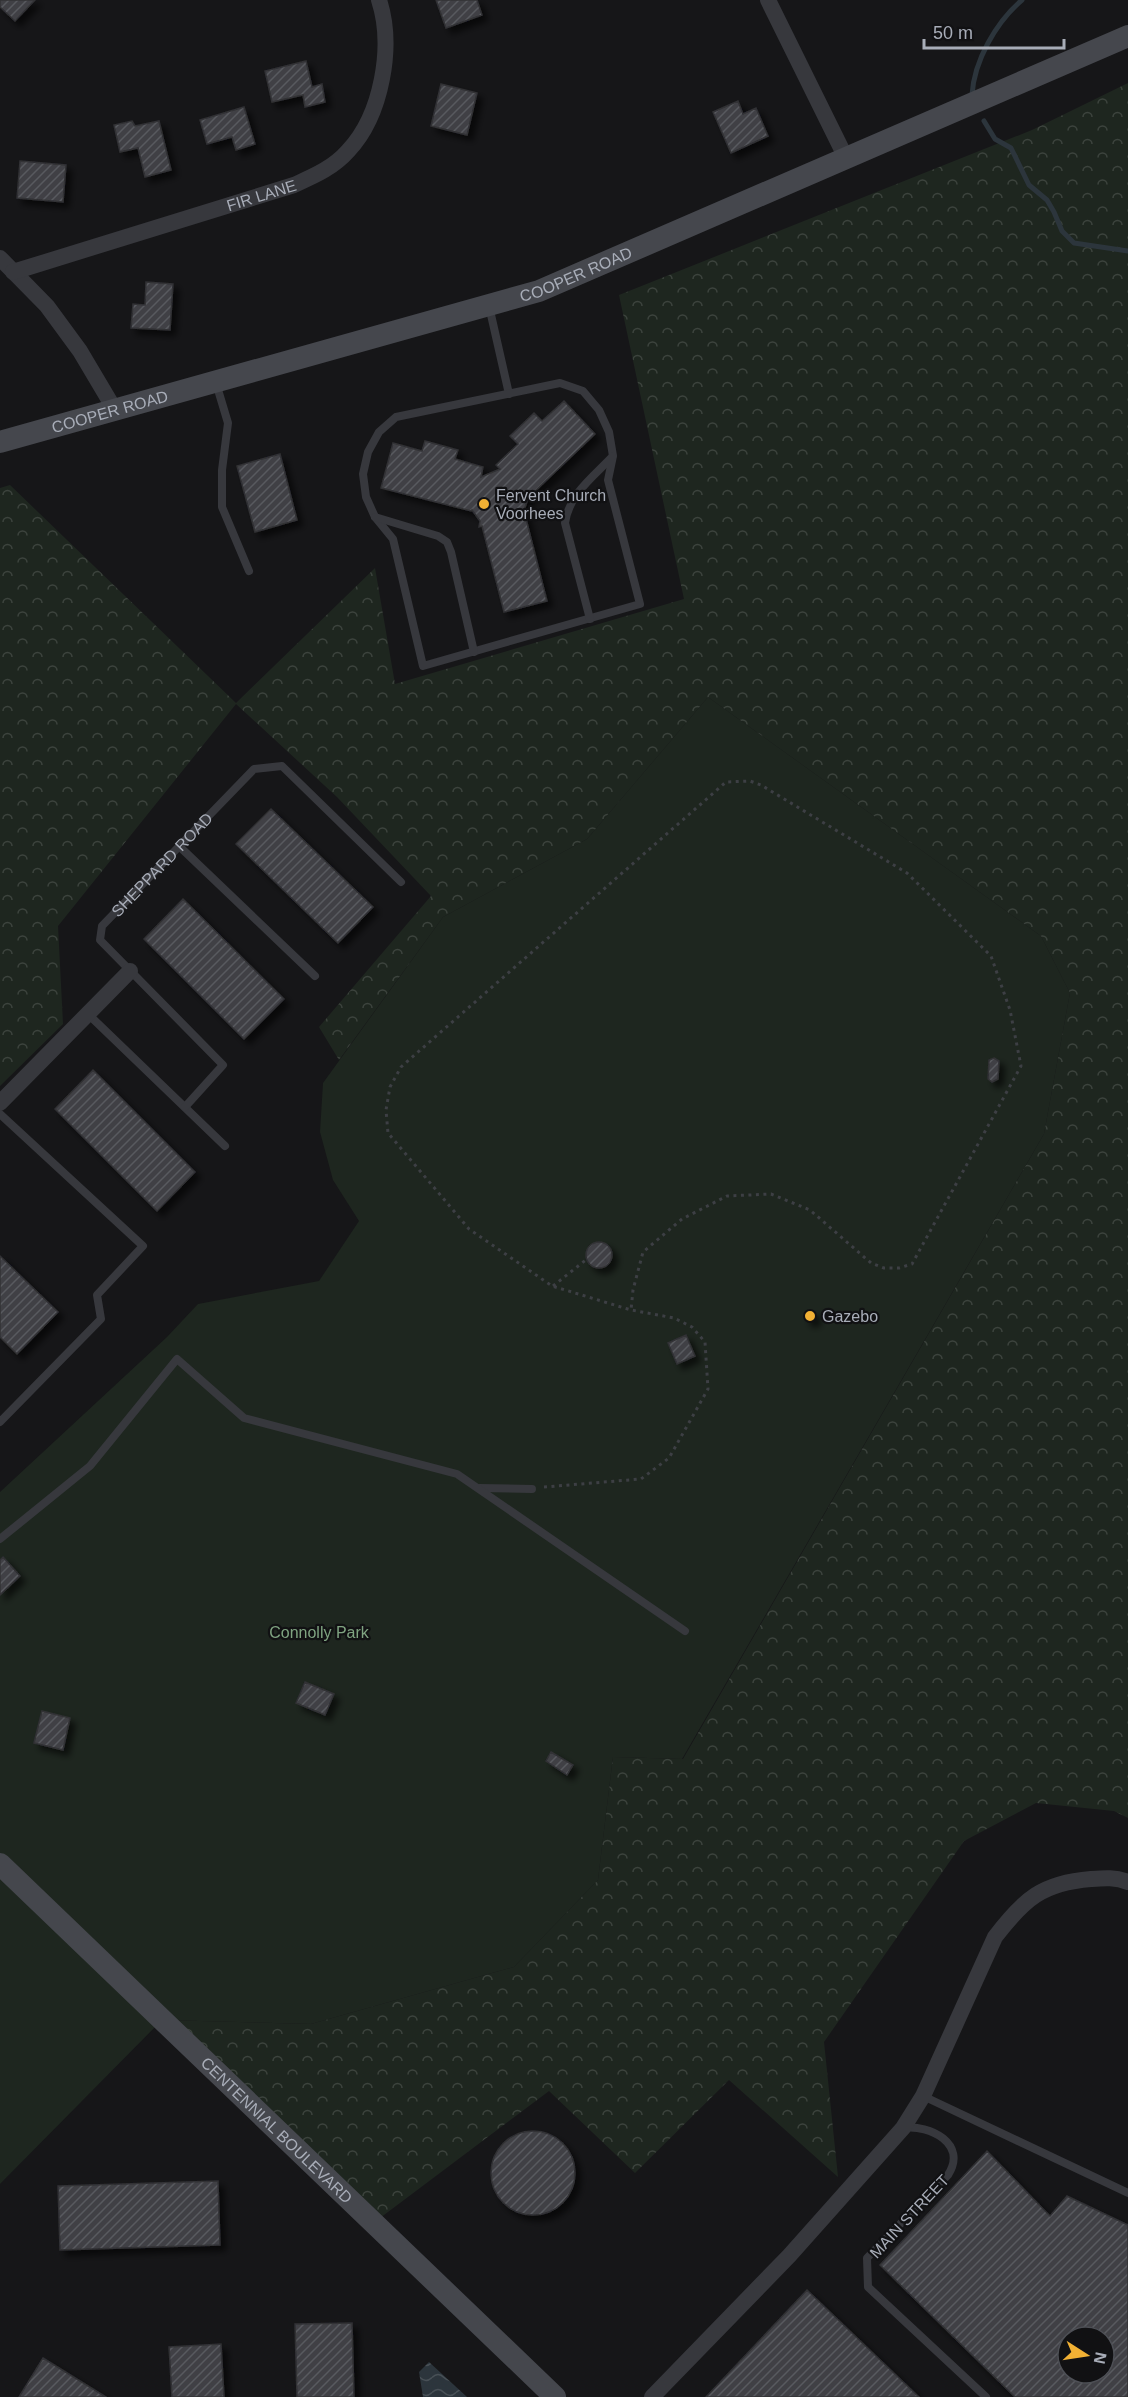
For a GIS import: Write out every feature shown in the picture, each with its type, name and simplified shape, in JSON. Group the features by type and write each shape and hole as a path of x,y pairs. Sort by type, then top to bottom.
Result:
{"street":[{"name":"FIR LANE","path":"13,272 294,185 325,171 363,134 373,109 387,42 379,0"},
{"path":"768,0 846,158"},
{"name":"COOPER ROAD","path":"0,442 539,291 1128,36"},
{"path":"0,258 53,315 80,351 115,410"},
{"path":"0,1103 130,971"},
{"name":"CENTENNIAL BOULEVARD","path":"0,1864 555,2397"},
{"path":"652,2397 789,2256 903,2128 923,2096 995,1937 1014,1913 1027,1900 1048,1888 1068,1881 1119,1878 1128,1882"}],"lane":[{"path":"489,306 508,394"},
{"path":"216,382 228,423 222,470 222,507 249,571"},
{"path":"560,383 583,391 599,410 609,432 613,456 608,480 640,604 423,666 393,539 375,517 366,496 363,474 368,452 379,432 396,417 560,383"},
{"path":"590,619 565,523 572,499 613,456"},
{"path":"375,517 438,536 447,542 452,552 474,652"},
{"name":"SHEPPARD ROAD","path":"130,971 100,940 102,926 254,770 282,766 401,882"},
{"path":"180,847 315,976"},
{"path":"130,971 223,1065 184,1107"},
{"path":"88,1014 225,1146"},
{"path":"0,1114 143,1246 97,1295 100,1319 0,1422"},
{"path":"0,1539 90,1466 177,1359 244,1418 457,1474 685,1631"},
{"path":"478,1488 532,1489"},
{"path":"923,2096 1128,2193"},
{"name":"MAIN STREET","path":"903,2128 924,2128 943,2137 951,2147 954,2163 948,2175 867,2258 868,2287 986,2397"}],"path":[{"path":"532,1489 641,1479 669,1458 708,1389 705,1342 692,1327 674,1318 631,1310 552,1286 469,1230 388,1133 386,1110 390,1087 401,1067 726,782 750,781 761,785 907,873 991,956 1010,1010 1021,1066 912,1264 899,1268 885,1268 871,1263 810,1210 771,1194 727,1196 682,1219 643,1252 633,1290 631,1310"},
{"path":"552,1286 586,1259"}],"green space":[{"path":"1128,83 1128,1818 1114,1811 1036,1803 964,1841 824,2042 838,2177 729,2080 635,2173 549,2091 372,2224 162,2020 311,2024 514,1967 598,1880 613,1757 683,1759 1044,1134 1070,993 1041,936 708,697 587,839 443,917 339,1060 319,1027 431,896 337,797 236,704 58,926 63,1024 0,1086 0,488 10,485 236,703 375,568 395,684 684,599 619,295 1032,130"},
{"name":"Connolly Park","path":"708,697 1041,936 1070,993 1044,1134 682,1759 613,1757 598,1880 514,1967 311,2024 162,2020 0,2184 0,1492 167,1337 198,1304 319,1281 359,1221 333,1180 320,1132 323,1083 443,917 587,839"}],"water":[{"path":"429,2362 467,2397 423,2397 419,2372"}],"building":[{"path":"0,0 35,0 15,21 0,7"},
{"path":"436,0 477,0 482,15 446,28"},
{"path":"306,61 312,87 322,84 325,102 305,107 303,95 272,102 265,71"},
{"path":"441,84 477,93 467,135 431,126"},
{"path":"738,101 743,114 756,108 768,136 731,153 713,112"},
{"path":"244,107 255,144 236,150 232,137 207,144 200,120"},
{"path":"132,121 135,126 159,121 171,170 145,177 138,148 120,152 114,125"},
{"path":"20,161 66,165 63,202 17,198"},
{"path":"146,282 173,284 170,330 131,328 133,304 145,305"},
{"name":"Fervent Church Voorhees","path":"564,401 595,434 528,498 524,511 547,601 504,612 482,526 479,527 480,521 472,510 381,488 393,443 422,451 425,441 458,450 455,459 483,467 481,477 500,469 496,465 518,444 510,436 534,413 542,421"},
{"path":"280,454 297,520 255,532 237,466"},
{"path":"271,809 373,907 338,943 236,844"},
{"path":"183,899 284,999 244,1039 144,939"},
{"path":"994,1058 999,1061 998,1079 992,1082 988,1079 989,1060"},
{"path":"93,1070 195,1172 157,1211 55,1109"},
{"path":"599,1242 608,1246 612,1255 608,1264 599,1268 590,1264 586,1255 590,1246"},
{"path":"0,1256 58,1312 17,1354 0,1337"},
{"name":"Gazebo","path":"810,1311 814,1312 814,1320 810,1321 806,1320 805,1316 806,1312"},
{"path":"686,1335 695,1356 677,1364 668,1343"},
{"path":"3,1557 20,1576 0,1595 0,1560"},
{"path":"305,1682 334,1694 325,1715 296,1703"},
{"path":"42,1711 70,1718 63,1750 34,1743"},
{"path":"551,1752 573,1765 567,1775 546,1761"},
{"path":"533,2131 549,2134 563,2143 572,2157 575,2173 572,2189 563,2203 549,2212 533,2215 517,2212 503,2203 494,2189 491,2173 494,2157 503,2143 517,2134"},
{"path":"987,2151 1050,2216 1067,2196 1128,2225 1128,2397 1015,2397 880,2265"},
{"path":"218,2181 220,2245 60,2250 58,2186"},
{"path":"807,2290 919,2397 706,2397"},
{"path":"352,2323 354,2397 297,2397 295,2324"},
{"path":"221,2344 224,2397 172,2397 169,2347"},
{"path":"43,2358 106,2397 19,2397"}],"waterway":[{"path":"972,95 977,69 988,43 1004,19 1022,0"},
{"path":"984,121 995,139 1011,148 1029,185 1047,200 1062,231 1074,243 1128,251"}],"place":[{"name":"Fervent Church Voorhees","path":"484,504"},
{"name":"Gazebo","path":"810,1316"}]}
